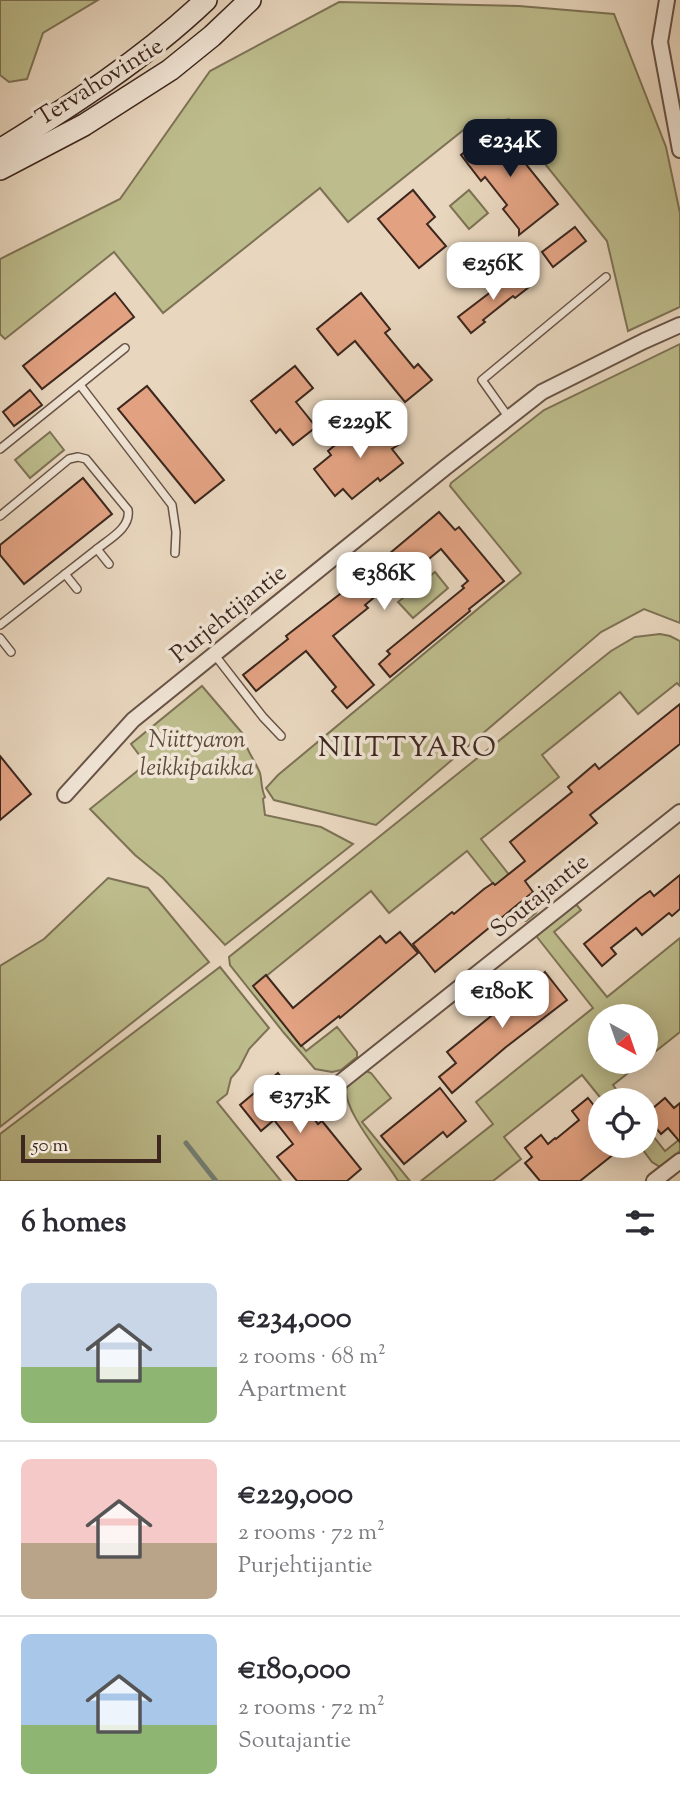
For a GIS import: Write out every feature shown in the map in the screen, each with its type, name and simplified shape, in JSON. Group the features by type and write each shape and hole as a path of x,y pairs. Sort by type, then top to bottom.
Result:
{"main road":[{"name":"Tervahovintie","path":"0,150 73,104 154,46 206,0"},
{"name":"Tervahovintie","path":"0,169 84,125 170,70 250,0"}],"street":[{"path":"667,0 660,42 680,150"},
{"name":"Purjehtijantie","path":"65,795 133,720 509,418 542,393 680,325"},
{"name":"Soutajantie","path":"328,1092 680,812"},
{"path":"654,1181 680,1161"}],"lane":[{"path":"509,418 482,380 606,277"},
{"path":"0,449 125,348"},
{"path":"80,385 172,505 176,532 175,553"},
{"path":"0,516 69,459 78,457 86,459 128,510 129,517 127,524 0,625"},
{"path":"97,549 109,564"},
{"path":"65,574 76,589"},
{"path":"0,638 12,652"},
{"path":"214,654 281,736"}],"green space":[{"path":"0,0 98,0 43,33 27,79 9,82 0,75"},
{"path":"339,2 519,6 614,14 666,147 680,213 680,307 628,331 607,241 509,119 466,128 348,222 320,188 163,313 114,252 5,339 0,334 0,259 120,199 210,71"},
{"path":"469,190 488,213 469,229 450,206"},
{"path":"680,344 680,623 644,609 601,632 376,825 274,800 266,788 278,775 521,573 450,486 451,483 544,410"},
{"path":"50,432 64,450 30,478 15,460"},
{"path":"435,572 448,588 413,618 398,602"},
{"path":"660,634 680,641 680,686 677,683 638,714 620,692 542,755 559,777 481,839 537,910 536,913 523,921 467,851 389,913 371,891 254,986 306,1051 337,1027 357,1052 357,1057 341,1070 332,1072 315,1069 230,965 229,957 611,651 635,637"},
{"name":"Niittyaron leikkipaikka","path":"202,686 243,734 247,749 260,773 265,797 265,815 321,827 353,844 225,945 163,878 135,855 90,809 146,764 131,744"},
{"path":"108,878 148,888 209,962 0,1127 0,966 44,939"},
{"path":"575,903 581,910 554,932 607,997 680,938 680,1032 658,1049 658,1004 590,1004 537,937 537,932"},
{"path":"220,967 269,1028 249,1049 231,1078 227,1094 217,1102 281,1181 0,1181 0,1134"},
{"path":"588,1012 588,1074 627,1074 613,1085 615,1088 592,1088 582,1075 504,1137 521,1159 493,1181 421,1181 493,1124 476,1102"},
{"path":"366,1071 371,1073 391,1098 362,1122 410,1181 398,1181 349,1105 346,1094 348,1085"},
{"path":"680,1139 680,1151 660,1167 649,1158 658,1158 658,1142 665,1151"}],"building":[{"path":"496,127 558,204 519,235 519,229 503,209 507,205 485,177 481,181 461,155"},
{"path":"413,190 435,217 427,224 446,246 419,268 378,219"},
{"path":"575,227 586,241 553,267 542,252"},
{"path":"517,272 529,287 515,298 513,296 471,333 458,317"},
{"path":"115,293 134,317 42,389 23,366"},
{"path":"361,293 390,329 385,333 414,368 418,364 432,380 405,402 355,341 338,355 317,329"},
{"path":"295,366 313,388 296,402 316,427 293,445 280,429 276,433 251,401"},
{"path":"147,386 224,480 195,503 118,409"},
{"path":"30,390 42,405 14,426 3,412"},
{"path":"376,417 398,445 392,449 403,463 380,481 378,478 352,499 343,489 335,496 314,469 331,455 328,451 358,426 361,429"},
{"path":"83,478 112,514 24,584 0,555 0,545"},
{"path":"439,512 455,530 459,527 504,581 390,677 379,664 390,654 387,651 464,588 462,586 468,581 441,549 391,590 388,586 365,605 368,608 333,636 374,685 347,708 332,691 336,687 306,651 256,691 243,675 288,639 286,636"},
{"path":"680,704 680,744 590,815 597,823 525,881 533,892 435,972 413,944 452,912 454,914 525,861 510,842 572,792 568,787 595,764 599,769"},
{"path":"0,756 31,794 0,820"},
{"path":"680,875 680,909 672,916 669,913 642,935 636,928 611,948 616,954 602,966 584,944 650,891 654,896"},
{"path":"400,932 418,953 340,1018 339,1016 301,1046 253,986 266,975 293,1008 380,936 386,943"},
{"path":"545,972 567,1000 452,1093 439,1077 456,1063 447,1052"},
{"path":"278,1073 318,1124 322,1121 361,1169 347,1181 297,1181 277,1157 293,1144 274,1120 261,1131 240,1105"},
{"path":"440,1088 466,1121 447,1137 443,1132 404,1164 381,1136"},
{"path":"588,1098 588,1158 609,1158 580,1181 540,1181 525,1163 532,1157 525,1148 541,1135 548,1144 556,1139 579,1120 572,1111"},
{"path":"665,1098 674,1108 680,1103 680,1142 668,1128 661,1134 658,1130 658,1104"}],"waterway":[{"path":"186,1143 216,1181"}],"district":[{"name":"NIITTYARO","path":"408,746"}]}
